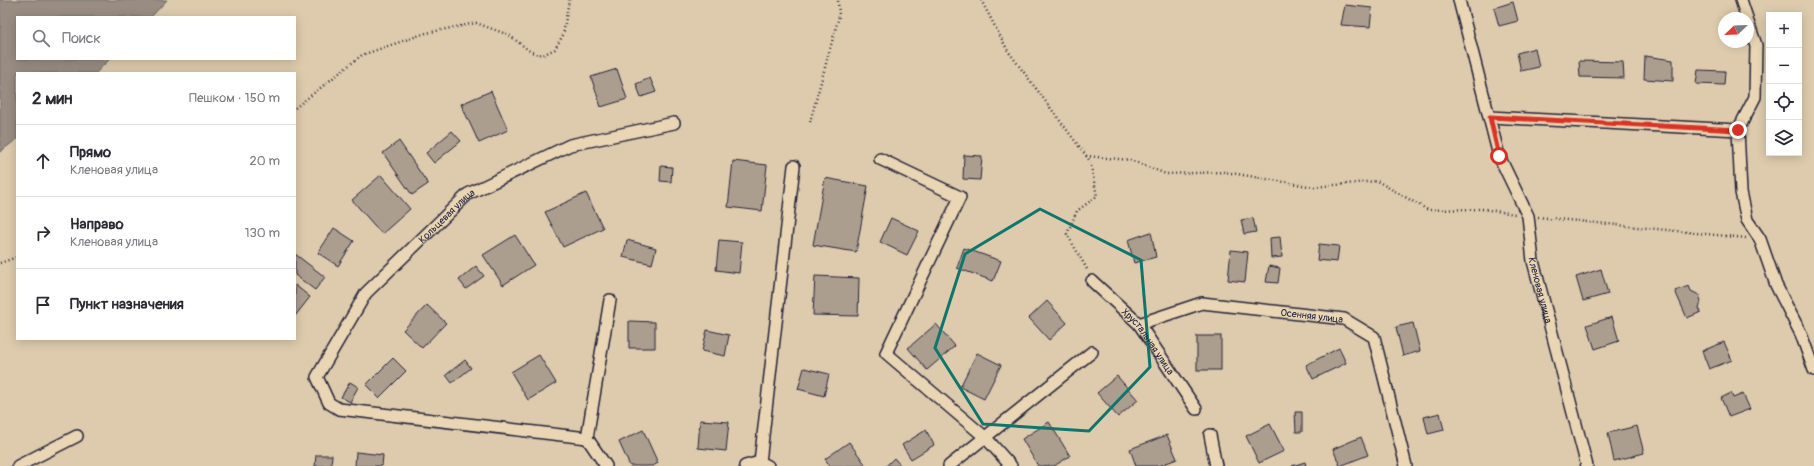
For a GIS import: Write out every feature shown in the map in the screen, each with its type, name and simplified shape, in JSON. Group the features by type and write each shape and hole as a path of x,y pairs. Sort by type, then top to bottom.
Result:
{"street":[{"name":"Кленовая улица","path":"1459,0 1499,156 1528,216 1533,261 1588,466"},
{"path":"1741,0 1745,12"},
{"path":"1754,39 1756,45 1755,97 1738,130 1741,192 1747,220 1760,239 1776,285 1801,334 1814,370"},
{"path":"1490,117 1738,130"},
{"name":"Кольцевая улица","path":"587,438 339,409 329,402 317,377 322,366 366,293 468,194 570,145 674,123"},
{"path":"880,159 960,197 886,353 986,438 1011,466"},
{"path":"745,466 764,464 794,166"},
{"name":"Хрустальная улица","path":"1092,281 1139,324 1196,408"},
{"path":"606,466 587,438 610,300"},
{"name":"Осенняя улица","path":"1139,324 1202,303 1344,319 1374,337 1406,466"},
{"path":"949,466 1092,352"},
{"path":"18,466 77,436"},
{"path":"1210,436 1216,466"}],"path":[{"path":"296,107 362,55 426,33 476,23 509,35 531,52 543,55 555,49 563,35 569,0"},
{"path":"810,122 839,16 838,0"},
{"path":"981,0 1008,51 1090,161 1097,196 1077,211 1067,234 1092,281"},
{"path":"1086,156 1130,160 1166,174 1225,172 1314,187 1377,181 1428,210 1482,209 1528,216 1760,239"},
{"path":"0,263 16,257"}],"highlighted area":[{"path":"1040,209 1141,260 1150,367 1089,431 983,424 935,348 965,254"}],"shaded area":[{"path":"0,0 167,0 152,16 16,16 16,60 109,60 97,72 16,72 16,140 0,152"}],"building":[{"path":"1513,2 1518,21 1499,26 1494,8"},
{"path":"1345,5 1372,8 1370,27 1341,25"},
{"path":"1535,48 1539,67 1521,71 1517,53"},
{"path":"1645,56 1673,60 1673,81 1644,79"},
{"path":"1579,61 1623,62 1624,78 1580,77"},
{"path":"617,69 627,99 601,107 591,77"},
{"path":"1698,70 1725,71 1724,85 1696,84"},
{"path":"650,78 656,92 641,97 636,84"},
{"path":"491,91 508,130 479,143 461,104"},
{"path":"452,131 461,141 434,163 426,153"},
{"path":"399,141 428,184 412,195 383,153"},
{"path":"964,155 982,156 980,180 963,179"},
{"path":"733,161 767,165 762,211 728,207"},
{"path":"661,166 672,167 671,182 660,181"},
{"path":"381,175 410,209 382,234 352,200"},
{"path":"825,178 868,186 856,252 813,245"},
{"path":"586,193 603,228 563,247 545,212"},
{"path":"891,218 919,231 907,255 880,242"},
{"path":"1253,218 1256,232 1244,234 1241,220"},
{"path":"334,228 354,241 338,266 318,253"},
{"path":"1151,232 1156,257 1134,263 1128,240"},
{"path":"515,235 534,265 503,285 483,255"},
{"path":"1280,237 1282,257 1271,258 1270,238"},
{"path":"627,240 656,248 652,264 623,257"},
{"path":"719,240 742,242 739,273 716,270"},
{"path":"1319,244 1339,246 1337,262 1317,260"},
{"path":"964,248 1001,261 993,281 957,268"},
{"path":"1231,250 1248,252 1245,282 1228,280"},
{"path":"296,255 325,277 315,290 296,276"},
{"path":"476,266 484,276 466,289 459,280"},
{"path":"1269,266 1280,268 1278,283 1266,282"},
{"path":"1601,269 1608,294 1583,301 1576,277"},
{"path":"815,276 859,278 858,316 813,315"},
{"path":"296,286 310,297 296,315"},
{"path":"1689,286 1691,291 1699,295 1701,301 1699,308 1701,312 1687,318 1675,291"},
{"path":"1047,301 1067,323 1049,340 1029,318"},
{"path":"427,305 446,323 422,348 403,330"},
{"path":"1612,317 1619,341 1595,349 1587,325"},
{"path":"629,321 655,322 655,348 629,348"},
{"path":"1413,323 1420,351 1403,356 1396,327"},
{"path":"936,324 955,346 927,370 908,348"},
{"path":"707,330 729,335 725,356 702,351"},
{"path":"1197,336 1221,336 1221,370 1197,370"},
{"path":"1724,342 1732,360 1709,369 1702,351"},
{"path":"1339,348 1346,363 1313,379 1306,365"},
{"path":"977,353 1001,365 984,399 960,387"},
{"path":"539,355 556,383 528,400 511,372"},
{"path":"393,358 406,371 379,398 366,385"},
{"path":"465,360 471,368 452,383 446,375"},
{"path":"804,368 829,374 824,396 798,389"},
{"path":"1117,376 1138,400 1118,417 1097,393"},
{"path":"350,382 358,387 350,402 341,397"},
{"path":"1731,393 1733,398 1743,394 1750,409 1729,417 1721,398"},
{"path":"1295,412 1302,412 1302,432 1296,432"},
{"path":"1440,413 1444,430 1428,434 1424,417"},
{"path":"700,420 729,422 726,451 698,448"},
{"path":"1049,422 1070,456 1054,466 1038,466 1022,439"},
{"path":"1270,424 1284,451 1259,463 1246,436"},
{"path":"1637,426 1644,453 1614,461 1608,433"},
{"path":"643,430 658,463 653,466 630,466 619,442"},
{"path":"926,430 934,445 911,459 902,445"},
{"path":"1167,435 1177,459 1159,466 1136,466 1130,449"},
{"path":"1361,437 1368,455 1340,466 1333,449"},
{"path":"849,442 865,464 861,466 830,466 825,459"},
{"path":"356,452 383,455 382,466 355,466"},
{"path":"316,455 332,455 331,466 315,466"},
{"path":"894,458 901,466 886,466"},
{"path":"1305,462 1306,466 1292,466"}],"route":[{"path":"1499,156 1490,117 1738,130"}]}
